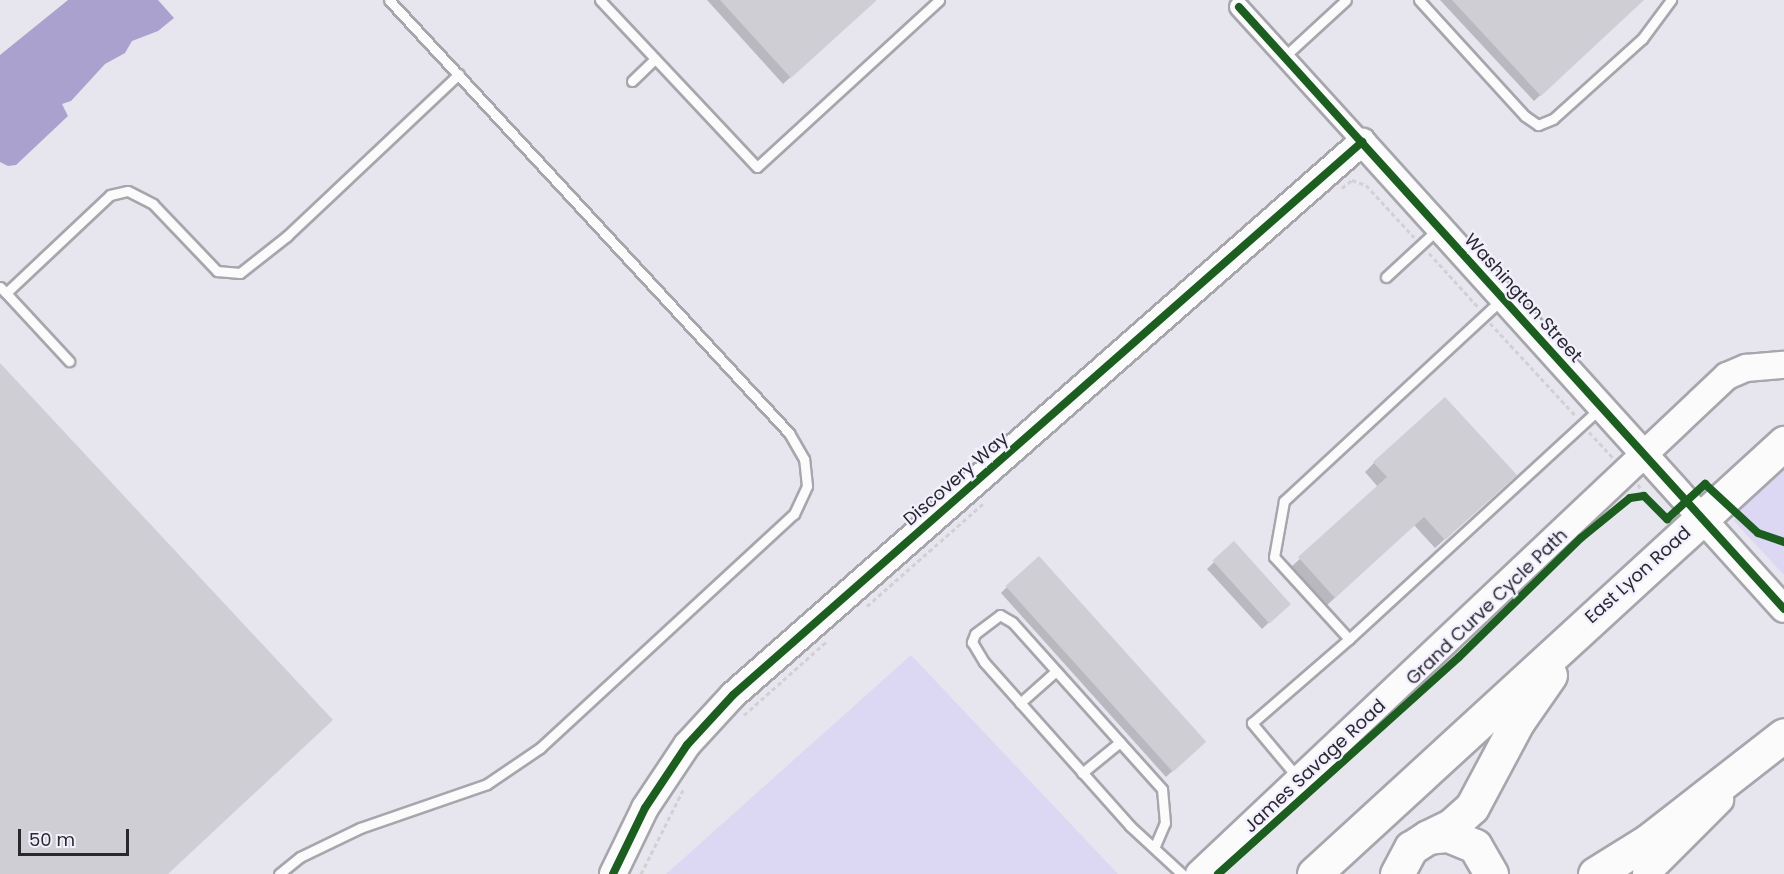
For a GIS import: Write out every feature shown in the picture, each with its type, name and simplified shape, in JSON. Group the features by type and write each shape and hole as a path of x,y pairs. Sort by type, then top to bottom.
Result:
{"highway":[{"name":"East Lyon Road","path":"1314,874 1784,443"},
{"path":"1397,874 1405,855 1428,837 1451,826 1472,807 1518,721 1578,630"},
{"path":"1595,874 1648,842 1784,735"},
{"path":"1428,837 1448,835 1467,840 1482,853 1491,874"}],"street":[{"name":"Washington Street","path":"1236,3 1362,142 1430,236 1503,298 1784,609"},
{"name":"Discovery Way","path":"613,874 645,808 687,745 733,694 1362,142"},
{"name":"James Savage Road","path":"1199,874 1299,780 1629,486 1643,453 1727,376 1746,368 1784,365"},
{"path":"1646,874 1784,735"}],"lane":[{"path":"279,874 300,857 360,828 487,784 540,748 794,514 807,486 804,459 789,433 389,0"},
{"path":"600,0 757,167 939,0"},
{"path":"1284,57 1346,0"},
{"path":"1419,0 1525,116 1538,125 1553,119 1642,39 1671,0"},
{"path":"632,81 655,59"},
{"path":"69,361 3,290 110,195 128,191 153,204 217,271 240,273 288,236 459,74"},
{"path":"1386,277 1430,236"},
{"path":"1349,639 1274,557 1284,501 1503,298"},
{"path":"1299,780 1252,723 1349,639 1601,406"},
{"path":"1155,846 1165,823 1162,789 1012,622 1000,615 975,634 972,642 984,662 1130,826 1155,846 1182,874"},
{"path":"1020,703 1056,671"},
{"path":"1083,773 1120,742"}],"path":[{"path":"1337,192 1352,180 1366,185 1430,236 1484,315 1582,424 1629,486 1652,504"},
{"path":"1629,486 1644,496"},
{"path":"864,608 985,502"},
{"path":"737,722 831,637"},
{"path":"641,874 688,782"}],"shaded area":[{"path":"68,0 158,0 174,18 158,31 132,41 125,53 105,64 71,101 62,104 68,116 16,165 8,166 0,162 0,55"},
{"path":"1784,463 1784,575 1734,521 1736,508"},
{"path":"911,655 1118,874 666,874"}],"building":[{"path":"720,0 877,0 791,78"},
{"path":"1452,0 1644,0 1541,96"},
{"path":"0,363 333,720 168,874 0,874"},
{"path":"1445,397 1517,475 1445,540 1424,517 1335,598 1298,557 1387,477 1373,462"},
{"path":"1234,541 1291,604 1269,624 1212,560"},
{"path":"1039,556 1206,742 1173,772 1006,586"}],"cycle path":[{"path":"1239,7 1784,609"},
{"path":"613,874 645,808 687,745 733,695 1362,142"},
{"name":"Grand Curve Cycle Path","path":"1218,874 1459,657 1581,538 1630,498 1644,496 1667,519 1705,484 1758,533 1784,542"}]}
